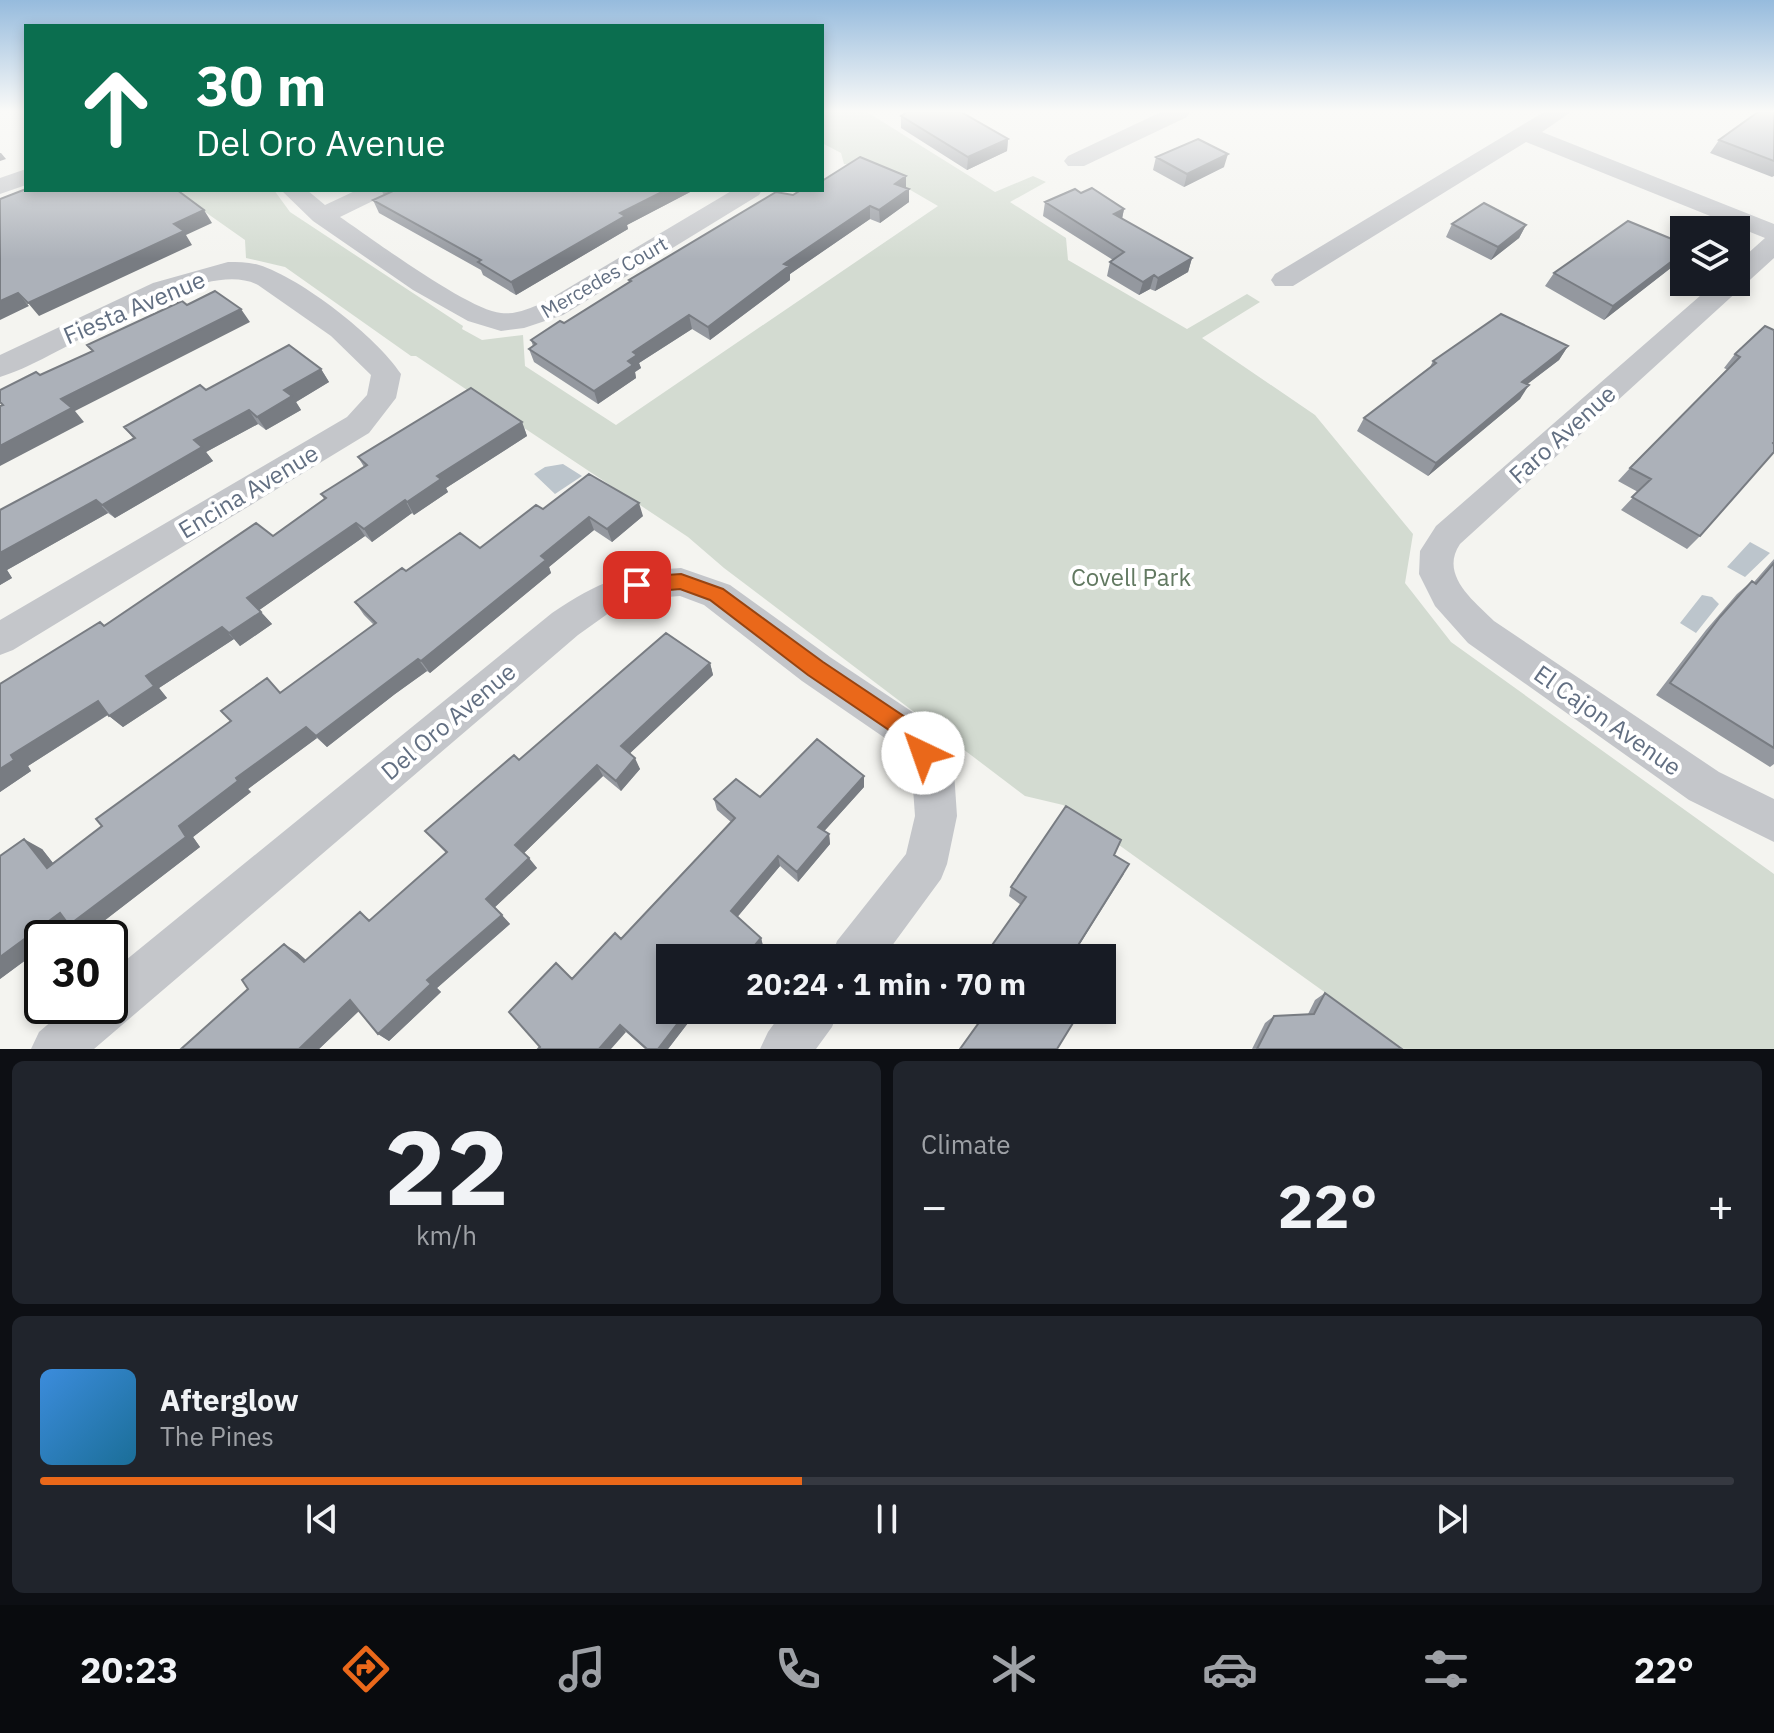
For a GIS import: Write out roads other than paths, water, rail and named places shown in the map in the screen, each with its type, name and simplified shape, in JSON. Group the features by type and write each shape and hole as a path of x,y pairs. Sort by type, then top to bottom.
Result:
{"street":[{"path":"1284,280 1481,161"},
{"path":"1594,161 1774,233"},
{"path":"0,187 24,177"},
{"name":"Mercedes Court","path":"295,192 322,216 476,316 504,322 534,317 553,309 747,192"},
{"path":"322,216 372,192"},
{"name":"Faro Avenue","path":"1750,266 1774,244"},
{"name":"Fiesta Avenue","path":"0,367 162,289 216,272 249,271 312,308"},
{"name":"Faro Avenue","path":"1452,603 1435,568 1437,550 1448,535 1716,296"},
{"name":"Encina Avenue","path":"0,639 358,425 381,398 386,374 370,351 312,308"},
{"name":"Del Oro Avenue","path":"128,989 565,624 600,600 637,585 681,582 717,595 816,669 912,734 933,772 936,816 925,864 865,944"},
{"name":"El Cajon Avenue","path":"1452,603 1481,632 1704,786 1774,821"},
{"name":"Del Oro Avenue","path":"56,1049 86,1024"},
{"path":"785,1049 804,1024"}],"park label":[{"name":"Covell Park","path":"1131,577"}]}
